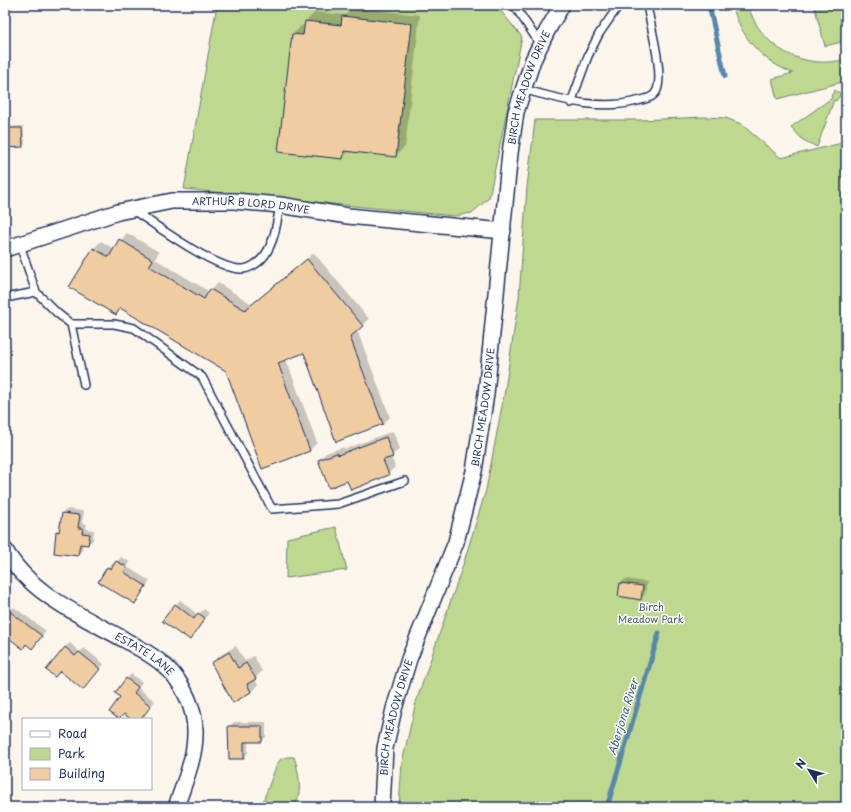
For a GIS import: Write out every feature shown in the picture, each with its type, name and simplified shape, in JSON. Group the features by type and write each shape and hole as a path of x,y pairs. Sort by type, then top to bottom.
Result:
{"street":[{"name":"BIRCH MEADOW DRIVE","path":"382,807 385,748 394,709 410,659 456,542 474,470 483,422 512,132 522,89 540,44 562,5"},
{"name":"ARTHUR B LORD DRIVE","path":"5,249 130,209 172,201 234,201 280,205 348,216 503,231"},
{"name":"ESTATE LANE","path":"5,550 17,568 36,586 61,603 148,653 166,667 180,682 192,710 195,732 193,753 176,807"}],"lane":[{"path":"514,5 540,44"},
{"path":"571,103 588,56 599,34 619,5"},
{"path":"522,89 571,103 597,106 629,103 650,98 657,91 660,76 646,5"},
{"path":"130,209 220,265 240,269 253,266 265,256 274,237 280,205"},
{"path":"20,245 36,292 57,314 71,324 114,324 134,328 202,377 272,509 338,504 405,481"},
{"path":"5,298 36,292"},
{"path":"71,324 84,385"}],"green space":[{"path":"217,5 496,5 522,37 489,198 472,213 454,216 184,189"},
{"path":"732,5 748,5 754,20 762,33 773,44 786,53 800,59 815,62 830,62 846,59 846,81 777,99 772,79 793,73 771,62 762,55 741,27"},
{"path":"814,5 846,5 846,41 825,46"},
{"path":"835,90 841,94 836,101 834,100 817,147 803,140 791,127 832,98 831,96"},
{"name":"Birch Meadow Park","path":"704,117 726,118 741,124 781,158 846,142 846,807 399,807 402,763 416,702 463,565 486,490 505,390 519,297 527,187 535,120 640,120"},
{"path":"336,527 347,570 286,578 287,538"},
{"path":"294,757 299,776 299,789 297,801 294,807 261,807 277,764 281,759"}],"building":[{"path":"342,16 412,24 396,157 344,151 343,159 278,152 292,34 303,35 305,21 341,25"},
{"path":"5,128 22,128 23,147 5,148"},
{"path":"119,239 153,260 149,266 204,299 210,289 245,310 307,259 363,326 350,337 383,424 336,442 304,353 278,363 310,451 262,469 226,371 120,308 116,315 69,287 93,248 109,257"},
{"path":"386,437 393,457 383,460 389,475 351,490 347,481 329,488 318,460 337,453 338,455"},
{"path":"62,513 80,515 78,528 83,528 82,533 90,534 88,545 80,544 78,556 54,553 56,531 59,532"},
{"path":"116,561 127,567 124,572 146,586 135,604 98,582 107,567 111,569"},
{"path":"620,583 643,586 641,600 618,596"},
{"path":"175,604 194,619 198,613 205,618 190,640 162,621"},
{"path":"9,611 42,636 32,649 26,644 23,649 5,635 5,616"},
{"path":"65,647 75,656 79,652 100,669 83,690 60,671 55,677 46,670"},
{"path":"229,652 238,668 246,663 256,679 247,684 251,692 233,703 211,663"},
{"path":"126,678 138,687 134,693 151,706 142,718 130,718 124,714 120,718 118,718 109,712 120,697 115,693"},
{"path":"228,726 262,726 262,742 244,742 244,759 229,759"}],"waterway":[{"name":"Aberjona River","path":"709,5 725,76"},
{"name":"Aberjona River","path":"607,807 659,633"}]}
